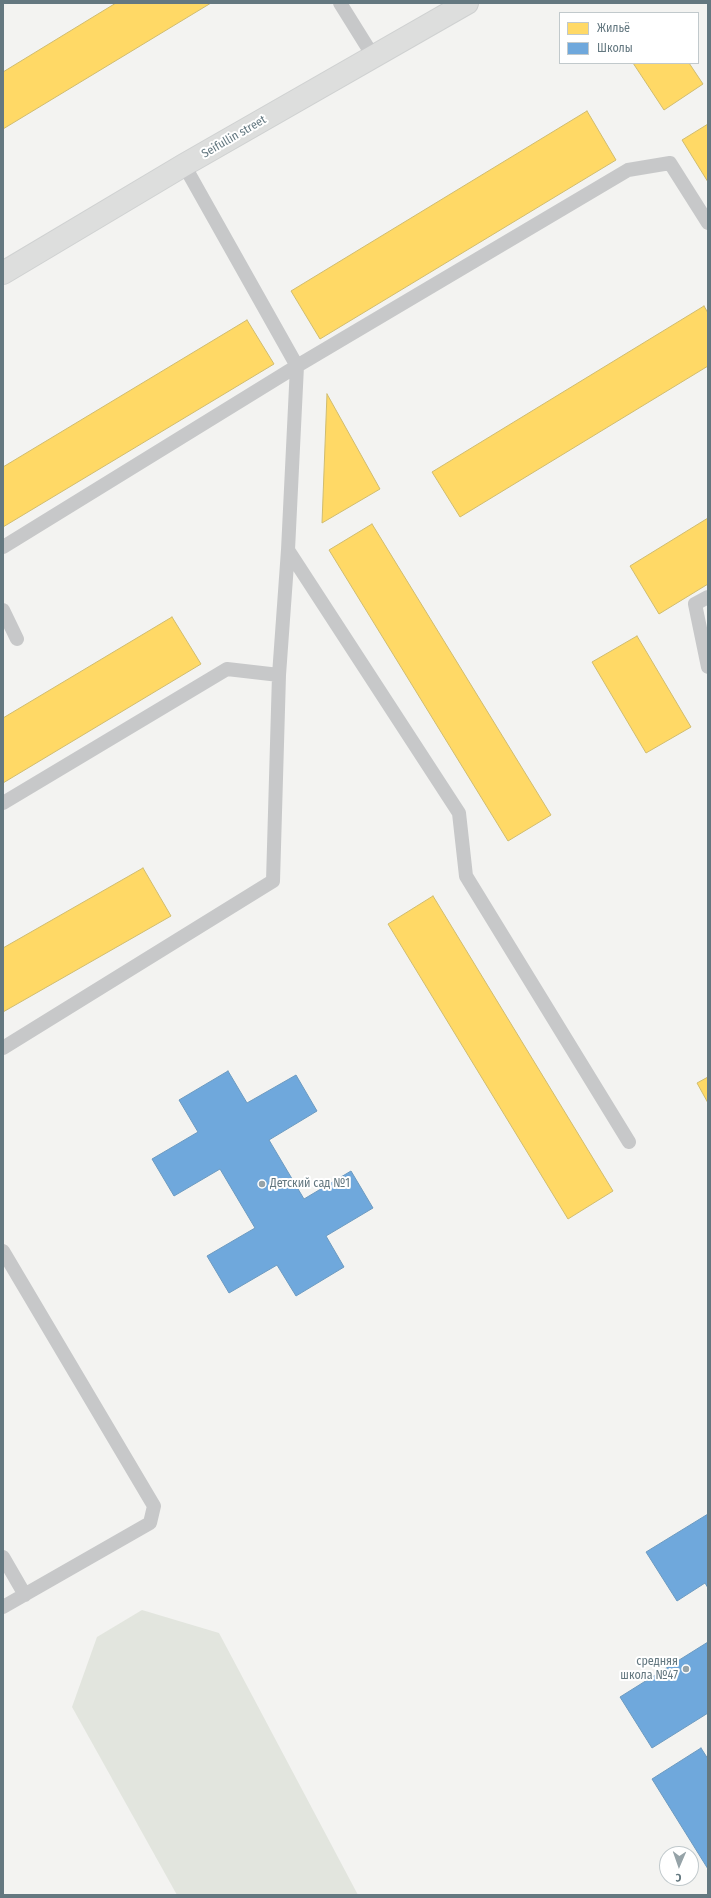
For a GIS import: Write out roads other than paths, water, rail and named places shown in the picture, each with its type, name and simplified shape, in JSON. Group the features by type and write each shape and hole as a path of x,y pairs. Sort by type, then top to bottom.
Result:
{"street":[{"name":"Seifullin street","path":"3,273 184,165 467,3"}],"lane":[{"path":"340,3 373,56"},
{"path":"3,547 297,366 628,170 670,163 708,223"},
{"path":"3,1048 273,881 280,675 297,366 184,165"},
{"path":"288,550 459,813 466,876 629,1142"},
{"path":"708,597 695,604 708,667"},
{"path":"3,610 17,639"},
{"path":"3,803 227,670 280,675"},
{"path":"3,1251 154,1506 150,1523 3,1608"},
{"path":"3,1557 25,1595"}],"place":[{"name":"Детский сад №1","path":"262,1184"},
{"name":"средняя школа №47","path":"686,1669"}]}
